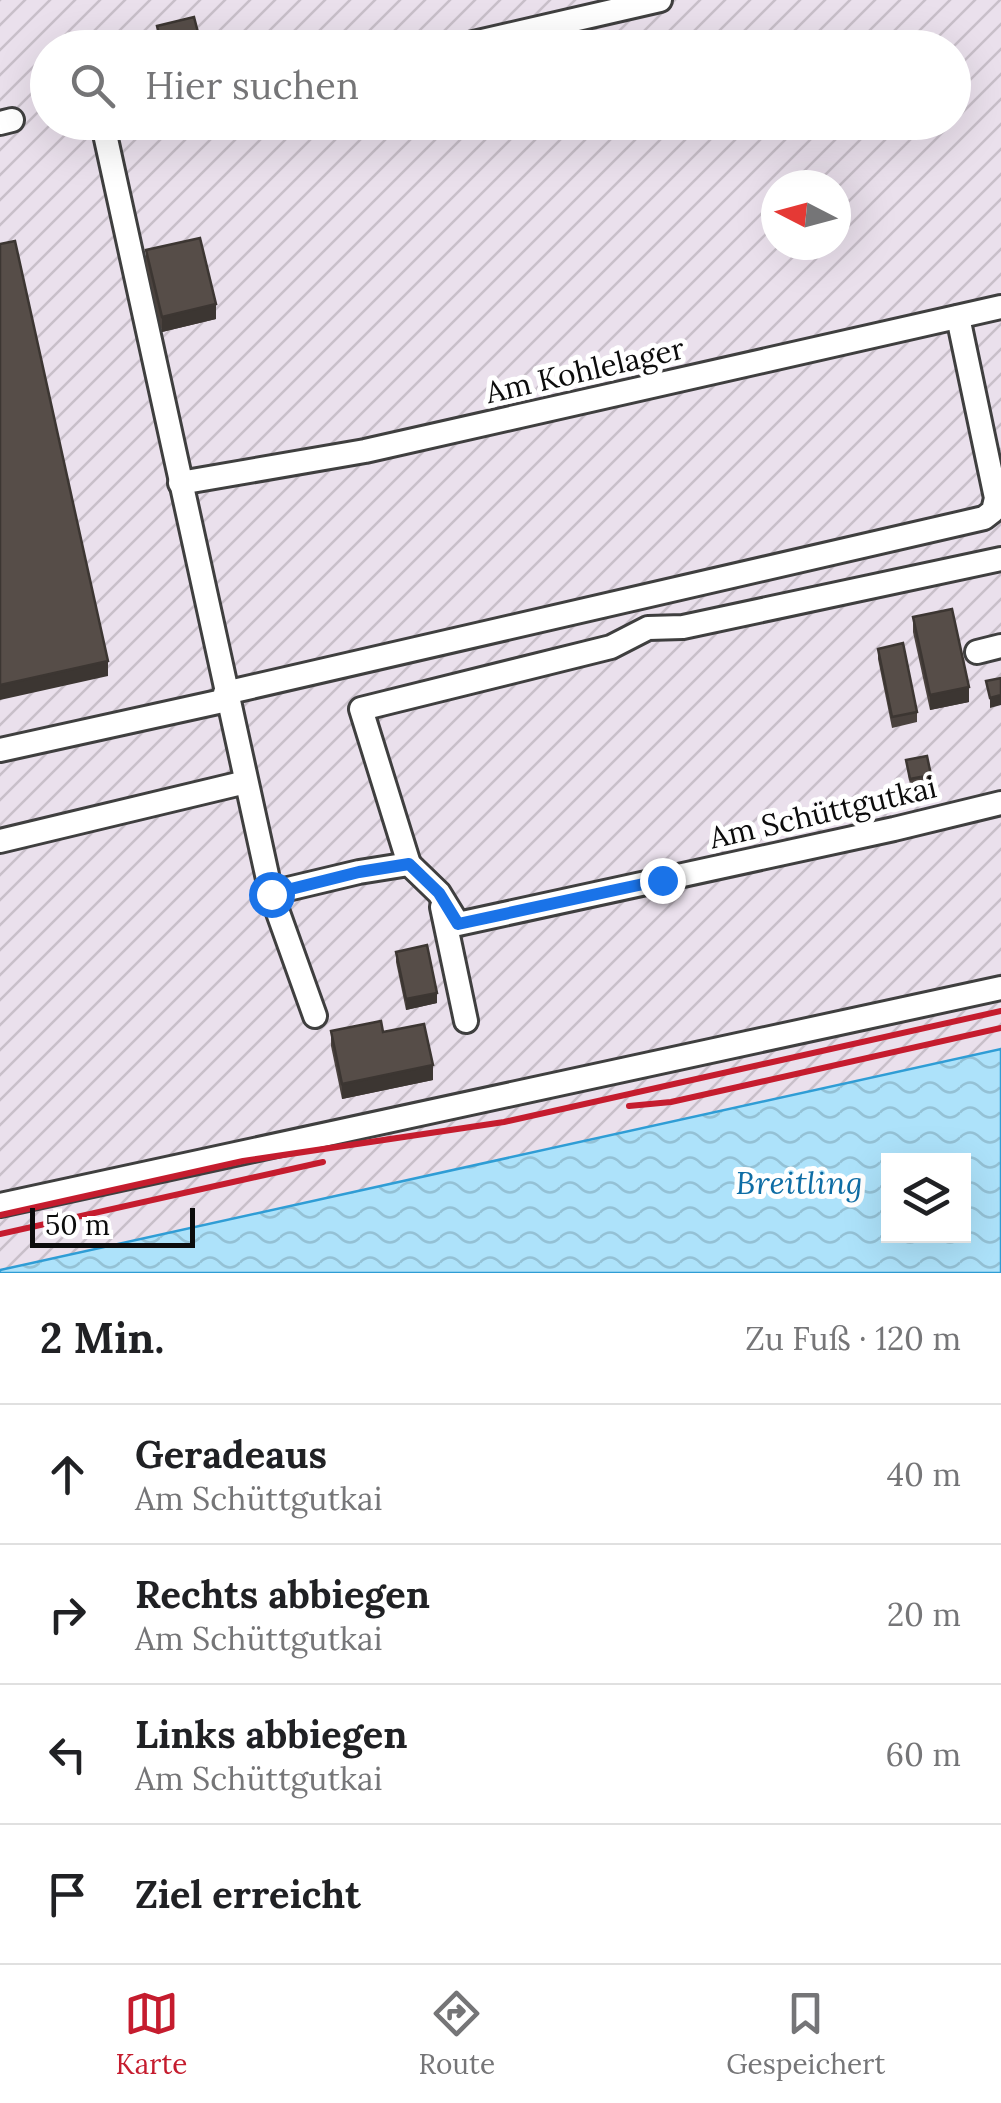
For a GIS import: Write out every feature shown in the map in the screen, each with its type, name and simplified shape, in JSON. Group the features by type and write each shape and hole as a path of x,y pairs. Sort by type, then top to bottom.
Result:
{"street":[{"path":"530,30 660,0"},
{"path":"113,140 180,483 271,894 315,1016"},
{"name":"Am Kohlelager","path":"180,483 365,451 1001,307"},
{"path":"0,750 984,518 993,510 996,498 958,317"},
{"path":"271,894 409,864 361,709 611,647 648,628 683,627 1001,559"},
{"path":"976,652 1001,646"},
{"path":"0,841 246,782"},
{"name":"Am Schüttgutkai","path":"409,864 439,893 458,924 1001,803"},
{"path":"439,893 466,1021"},
{"path":"0,1204 1001,988"}],"shaded area":[{"path":"0,0 1001,0 1001,1049 0,1270"}],"water":[{"name":"Breitling","path":"1001,1049 1001,1273 0,1270"}],"building":[{"path":"194,17 197,30 158,30 157,26"},
{"path":"200,238 216,304 162,317 146,250"},
{"path":"15,241 108,661 0,685 0,244"},
{"path":"952,609 969,687 930,695 913,617"},
{"path":"903,643 917,712 892,717 878,649"},
{"path":"1001,678 1001,695 990,698 986,681"},
{"path":"927,756 931,775 910,779 906,760"},
{"path":"427,945 437,993 406,999 396,952"},
{"path":"381,1021 383,1032 424,1024 433,1065 342,1084 331,1031"}],"railway":[{"path":"0,1215 243,1161 504,1122 1001,1011"},
{"path":"629,1106 671,1102 1001,1028"},
{"path":"0,1234 323,1162"}],"route":[{"path":"271,894 409,864 439,893 458,924 662,880"}]}
